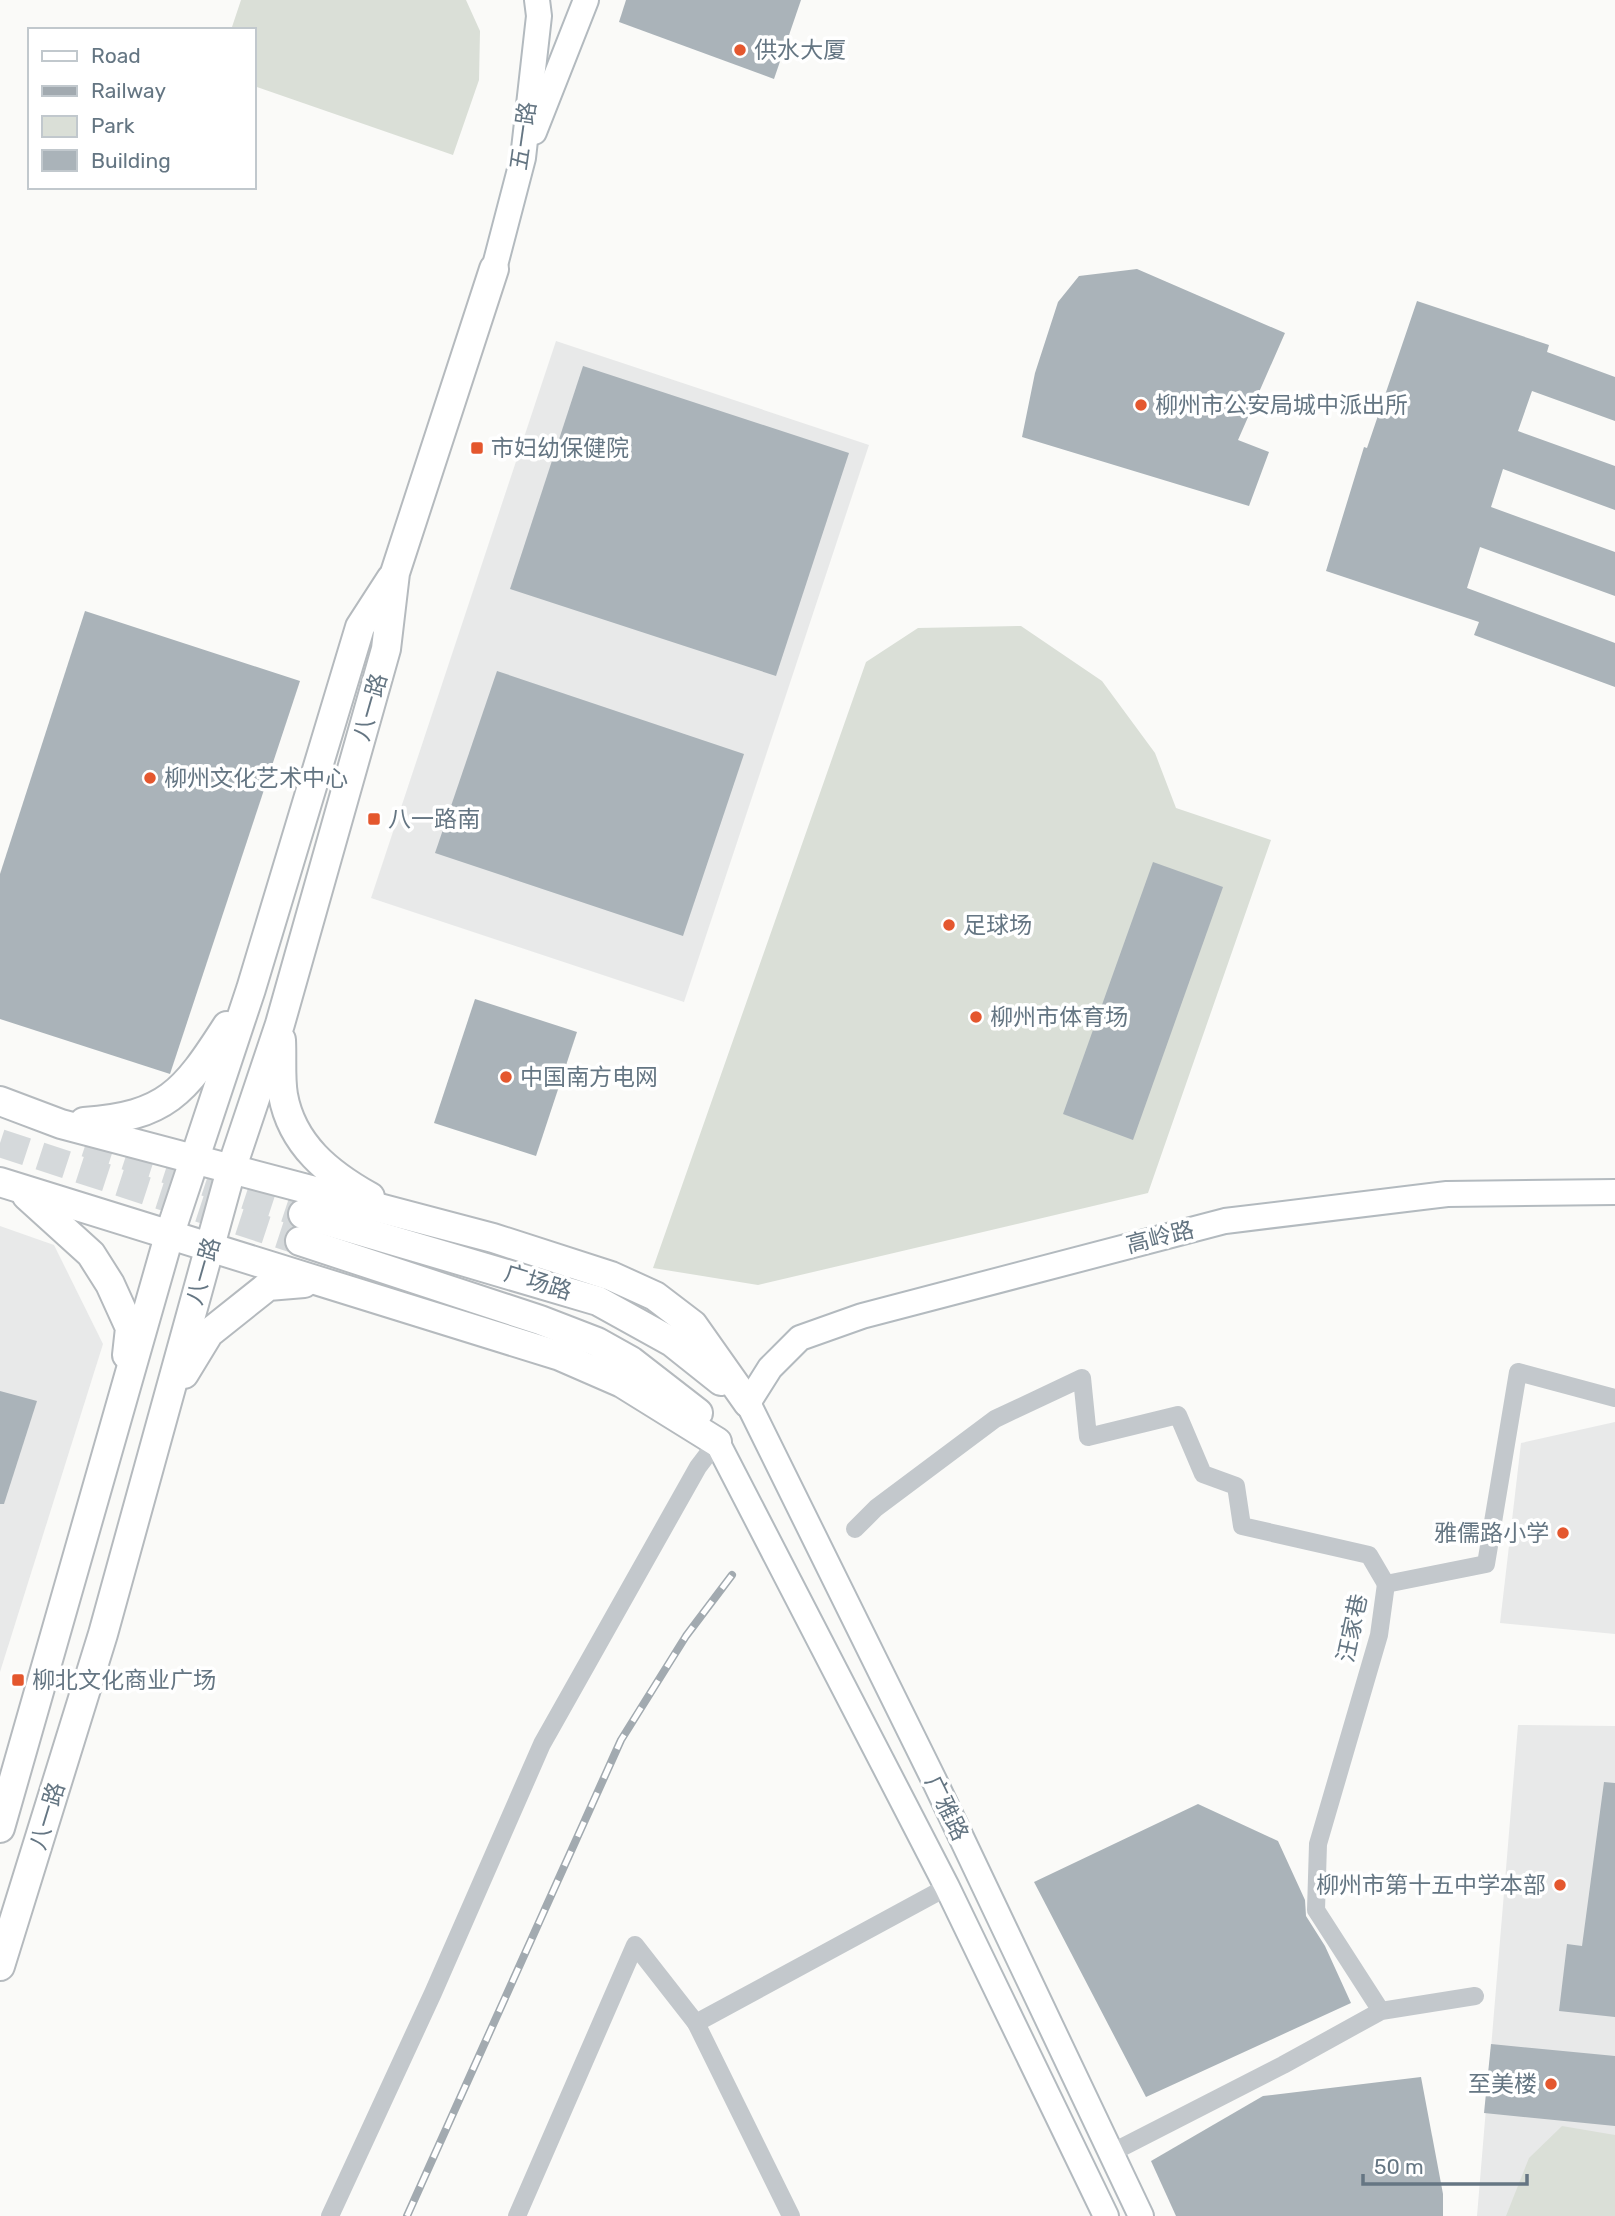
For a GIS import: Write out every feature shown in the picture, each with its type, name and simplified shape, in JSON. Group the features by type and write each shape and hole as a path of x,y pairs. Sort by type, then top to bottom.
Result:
{"main road":[{"name":"五一路","path":"494,269 523,158 539,16 537,0"},
{"path":"523,158 586,0"},
{"name":"八一路","path":"0,1966 103,1634 231,1170 280,1024 386,649 395,573 494,269"},
{"name":"八一路","path":"0,1828 169,1236 251,989 360,627 395,573"},
{"path":"61,1124 121,1119 168,1101 202,1065 251,989"},
{"path":"280,1024 283,1096 306,1145 320,1165 338,1179 405,1217"},
{"path":"0,1101 61,1124 554,1256 611,1276 655,1296 693,1325 748,1403"},
{"path":"8,1185 560,1356 622,1383 717,1442"},
{"path":"8,1185 91,1254 110,1284 130,1328 123,1398"},
{"name":"高岭路","path":"748,1403 770,1368 800,1338 862,1316 1225,1221 1447,1194 1615,1192"},
{"name":"广场路","path":"717,1442 695,1409 631,1361 597,1342 301,1227 598,1301 673,1342 748,1403"},
{"path":"166,1403 209,1333 268,1286 321,1282"},
{"name":"广雅路","path":"748,1403 934,1780 1141,2216"},
{"name":"广雅路","path":"717,1442 947,1887 1106,2216"}],"street":[{"name":"汪家巷","path":"1381,2011 1316,1910 1318,1844 1379,1634 1386,1584 1486,1564 1518,1372 1615,1398"},
{"path":"855,1529 876,1508 995,1419 1082,1378 1088,1437 1178,1415 1203,1474 1236,1486 1242,1526 1369,1555 1386,1584"},
{"path":"330,2216 433,1993 542,1744 698,1467 717,1442"},
{"path":"696,2023 947,1887"},
{"path":"517,2216 635,1945 696,2023 791,2216"},
{"path":"1111,2153 1283,2065 1381,2011 1475,1996"}],"shaded area":[{"path":"556,341 869,445 684,1002 371,898"},
{"path":"0,1226 54,1245 103,1344 0,1672"},
{"name":"雅儒路小学","path":"1615,1422 1615,1634 1500,1623 1521,1443"},
{"name":"柳州市第十五中学本部","path":"1518,1725 1615,1726 1615,2216 1477,2216"}],"green space":[{"path":"241,0 466,0 480,31 479,80 453,155 256,87 256,28 232,28"},
{"name":"柳州市体育场","path":"1021,626 1102,681 1155,753 1176,808 1271,840 1148,1193 758,1285 653,1268 866,662 918,628"},
{"path":"1562,2126 1615,2135 1615,2216 1506,2216 1529,2158"}],"building":[{"name":"供水大厦","path":"626,0 801,0 774,79 619,22"},
{"name":"柳州市公安局城中派出所","path":"1137,269 1285,333 1238,440 1269,452 1249,506 1022,437 1035,373 1058,302 1079,276"},
{"path":"1417,301 1549,345 1547,352 1615,377 1615,421 1532,391 1518,431 1615,466 1615,510 1503,469 1491,507 1615,552 1615,596 1480,547 1467,588 1615,643 1615,687 1474,635 1479,622 1326,571 1364,447 1367,448"},
{"path":"583,366 849,453 776,676 510,589"},
{"name":"柳州文化艺术中心","path":"85,611 300,681 170,1074 0,1019 0,874"},
{"path":"497,671 744,754 683,936 435,853"},
{"path":"1153,862 1223,887 1133,1140 1063,1114"},
{"name":"中国南方电网","path":"475,999 577,1032 536,1156 434,1123"},
{"path":"0,1391 37,1401 4,1504 0,1504"},
{"path":"1604,1782 1615,1783 1615,2017 1559,2011 1567,1944 1582,1946"},
{"path":"1198,1804 1278,1841 1305,1900 1306,1916 1325,1946 1351,2003 1146,2097 1034,1882"},
{"name":"至美楼","path":"1491,2044 1615,2056 1615,2126 1484,2113"},
{"path":"1421,2077 1443,2194 1443,2216 1176,2216 1151,2161 1263,2096"}],"tunnel":[{"path":"0,1143 300,1241"},
{"path":"86,1143 303,1214"}],"railway":[{"path":"407,2216 621,1740 686,1636 732,1575"}],"place":[{"name":"供水大厦","path":"740,50"},
{"name":"柳州市公安局城中派出所","path":"1141,405"},
{"name":"市妇幼保健院","path":"477,448"},
{"name":"柳州文化艺术中心","path":"150,778"},
{"name":"八一路南","path":"374,819"},
{"name":"足球场","path":"949,925"},
{"name":"柳州市体育场","path":"976,1017"},
{"name":"中国南方电网","path":"506,1077"},
{"name":"雅儒路小学","path":"1563,1533"},
{"name":"柳北文化商业广场","path":"18,1680"},
{"name":"柳州市第十五中学本部","path":"1560,1885"},
{"name":"至美楼","path":"1551,2084"}]}
